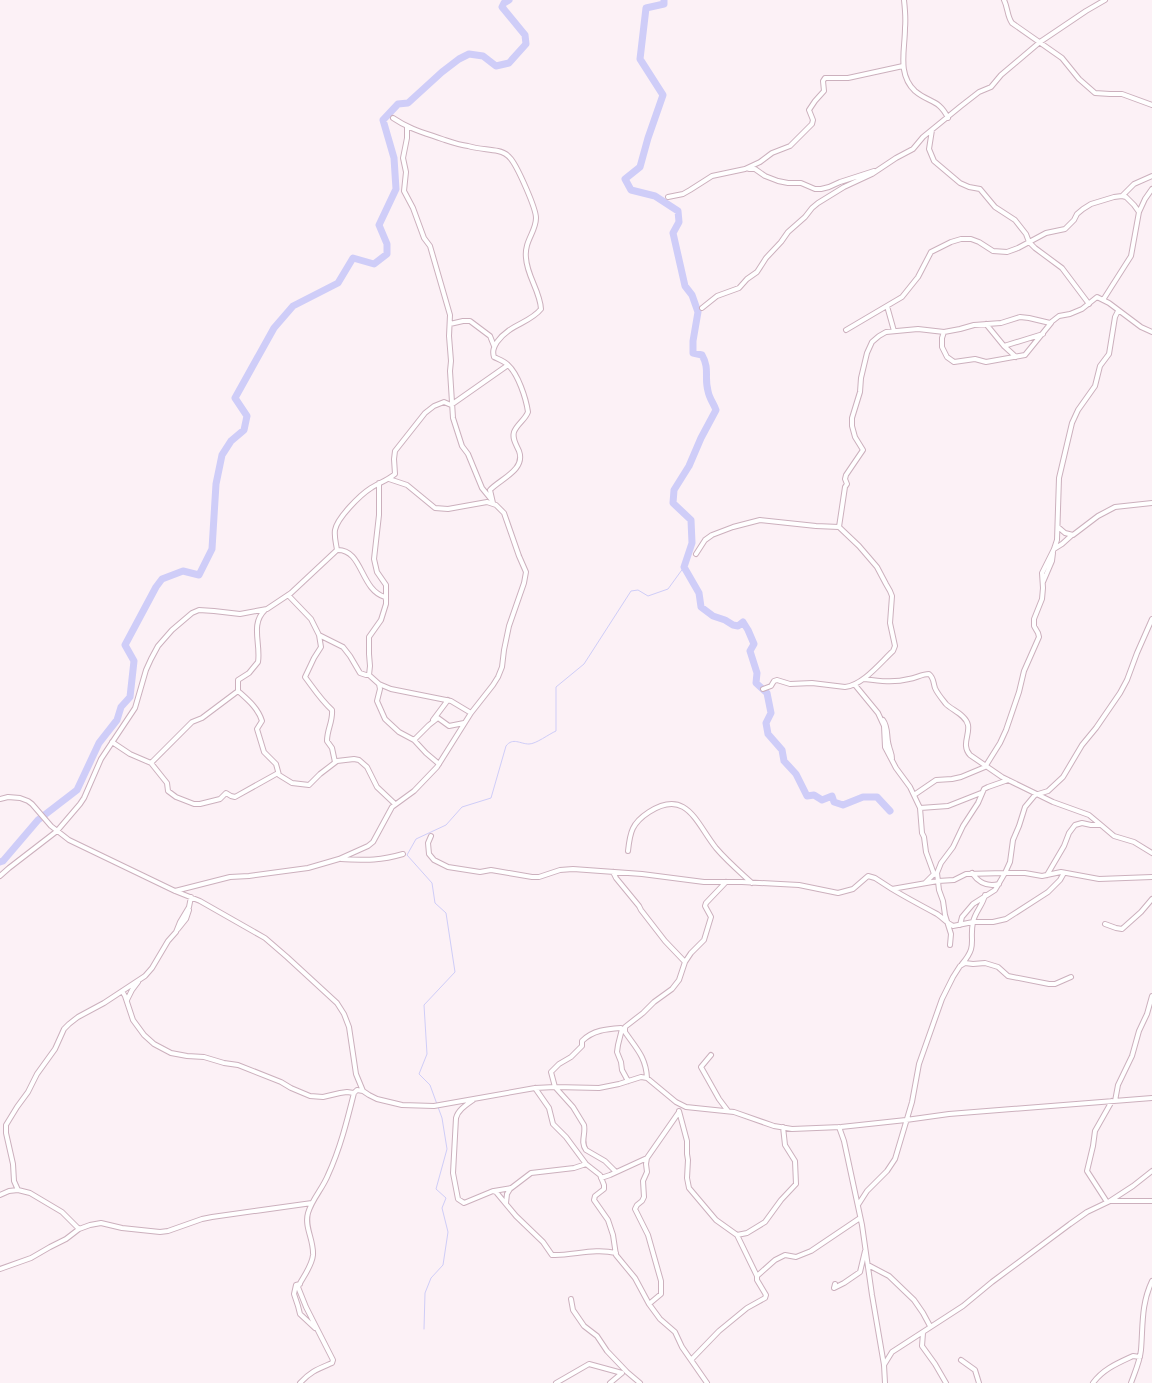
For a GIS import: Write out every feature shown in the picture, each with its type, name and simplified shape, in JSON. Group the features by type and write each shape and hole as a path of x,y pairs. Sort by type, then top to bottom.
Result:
{"street":[{"path":"904,0 906,27 903,66 907,81 919,94 939,104 948,118"},
{"path":"1004,0 1008,17 1011,21 1062,58 1079,79 1095,93 1122,94 1152,105"},
{"path":"702,308 717,296 735,290 757,272 766,258 789,231 818,203 913,149 932,130 973,97 991,87 1001,75 1040,42 1105,0"},
{"path":"745,169 760,162 772,153 790,146 810,127 813,120 809,110 824,91 823,81 825,78 848,78 903,66"},
{"path":"393,118 407,127 425,134 467,146 504,153 513,163 531,200 536,219 528,241 525,257 527,268 538,294 541,309 507,331 494,346 492,352 494,356 508,365 520,384 528,412 515,429 513,436 520,454 519,464 511,474 492,488 490,492 492,501"},
{"path":"175,891 230,877 308,868 339,859 371,844 395,804 414,791 439,764 464,723 498,677 502,667 509,626 526,572 506,517 482,488 468,454 460,442 453,418 450,372 450,315 430,246 424,238 415,212 404,191 406,172 403,158 407,127"},
{"path":"932,130 929,149 934,161 960,183 982,190 995,207 1015,220 1026,234 1029,242 1041,254 1062,268 1089,304"},
{"path":"668,197 683,194 712,176 745,169 754,168 765,176 778,181 801,183 815,189 821,189 829,188 852,177 881,168"},
{"path":"846,330 902,297 921,272 931,252 962,239 971,239 979,242 993,252 1004,252 1018,248 1046,233 1065,229 1079,212 1087,206 1122,196 1134,184 1152,176"},
{"path":"1103,300 1131,256 1139,212 1152,189"},
{"path":"1122,196 1130,201 1139,212"},
{"path":"944,332 942,347 951,361 975,359 986,362 1025,355 1059,316 1075,312 1097,297 1141,327 1152,332"},
{"path":"887,306 894,331"},
{"path":"914,795 936,780 961,777 985,766 1006,730 1024,671 1038,640 1034,619 1042,599 1042,572 1054,550 1058,527 1059,478 1072,424 1078,410 1095,386 1100,366 1109,354 1115,317 1118,311"},
{"path":"839,526 847,484 846,475 863,450 855,437 852,421 860,392 864,361 875,339 886,332 918,328 944,332 974,324 1001,323 1020,317 1051,323"},
{"path":"450,324 470,321 490,336 494,346"},
{"path":"986,324 1016,357"},
{"path":"1004,346 1043,334"},
{"path":"451,405 508,365"},
{"path":"337,550 335,533 337,524 346,511 368,490 395,474 395,451 425,413 434,406 444,402 451,405"},
{"path":"389,479 407,485 435,508 448,509 492,501"},
{"path":"369,675 369,637 383,616 386,604 386,585 377,572 374,559 379,515 379,483"},
{"path":"1054,550 1098,516 1115,507 1152,503"},
{"path":"696,554 705,540 712,535 760,520 816,526 839,526 877,567 892,596 890,624 895,646 893,651 855,685 845,687 812,683 790,684 777,680 771,686 763,689"},
{"path":"1058,527 1064,533 1073,535"},
{"path":"385,597 378,594 370,586 353,556 344,550 337,550 288,595 262,613 257,626 258,662 249,673 238,680 238,691 259,712 262,721 257,729 260,743 264,752 277,766 278,773 282,777 292,783 309,785 335,762 352,759 359,760 369,769 377,787 395,804"},
{"path":"288,595 311,619 319,636 321,648 305,677 314,687 320,698 332,710 332,721 327,732 327,741 332,748 335,762"},
{"path":"0,876 57,831 84,798 99,764 135,708 146,670 154,653 166,636 192,613 203,610 240,614 267,609"},
{"path":"960,925 962,917 973,904 992,892 999,884 1010,862 1013,840 1023,811 1032,797 1048,791 1062,777 1082,745 1124,687 1152,619"},
{"path":"319,636 342,646 360,673 369,675 379,684 411,693 448,700 471,713"},
{"path":"863,679 887,682 909,680 922,674 929,674 933,677 935,687 941,698 967,721 969,727 966,751 985,766 1008,780 1053,802 1089,815 1114,836 1134,842 1152,853"},
{"path":"379,684 380,690 377,701 383,715 399,732 414,740 439,764"},
{"path":"855,685 866,696 887,726 888,745 892,759 920,808 926,852 938,881 951,934 950,945"},
{"path":"151,763 192,722 202,718 238,691"},
{"path":"414,740 448,700"},
{"path":"428,725 438,718 449,726 464,723"},
{"path":"112,742 130,754 151,763 168,784 168,791 176,798 197,804 220,799 226,793 235,797 278,773"},
{"path":"923,884 935,874 953,847 984,789 1008,780"},
{"path":"920,808 948,806 981,793"},
{"path":"0,799 20,798 32,804 46,822 69,840 200,901 265,938 337,1002 349,1027 356,1074 363,1090 377,1099 402,1105 434,1106 535,1088 598,1088 614,1086 641,1077 647,1078 686,1107 734,1112 774,1126 792,1129 838,1127 965,1112 1152,1098"},
{"path":"628,851 630,833 639,818 664,805 678,805 689,811 720,852 752,883"},
{"path":"1046,875 1075,825 1082,823 1101,825"},
{"path":"431,836 428,843 429,854 434,860 448,867 480,872 492,870 536,878 565,869 642,874 704,882 799,885 838,893 854,889 866,877 871,876 940,916 953,926 1006,919 1048,892 1064,873"},
{"path":"339,859 368,861 403,854"},
{"path":"613,872 665,941 685,962"},
{"path":"892,889 954,880 963,875 1005,872 1042,876 1064,873 1099,879 1152,877"},
{"path":"972,874 977,880 985,884 999,884"},
{"path":"628,1081 622,1070 618,1052 624,1028 643,1014 654,1002 672,988 678,980 685,962 693,950 706,937 711,917 706,908 706,903 726,882"},
{"path":"858,1205 867,1191 891,1166 897,1152 913,1096 919,1064 937,1012 952,977 970,954 973,922 985,896"},
{"path":"127,1000 132,990 152,968 168,941 186,919 191,897"},
{"path":"1105,924 1122,929 1152,899"},
{"path":"962,964 985,963 998,967 1008,976 1049,984 1055,984 1071,977"},
{"path":"18,1190 14,1181 13,1164 6,1133 6,1125 16,1107 28,1092 37,1074 55,1049 64,1029 72,1021 97,1008 145,976"},
{"path":"122,992 127,1000 133,1020 144,1035 154,1044 171,1053 204,1057 238,1065 310,1096 323,1098 347,1092 354,1094"},
{"path":"1109,1202 1087,1171 1095,1131 1113,1101 1132,1056 1152,996"},
{"path":"616,1172 605,1161 584,1147 584,1125 573,1107 555,1087 551,1071 582,1046 583,1039 600,1030 621,1028 643,1057 646,1064 647,1078"},
{"path":"711,1056 701,1067 712,1089 728,1111"},
{"path":"535,1088 549,1108 553,1124 566,1137 586,1164 599,1173 604,1189 597,1194 594,1200 608,1220 616,1253 660,1319 675,1332 682,1347 707,1383"},
{"path":"300,1383 309,1373 333,1362 298,1289 312,1256 307,1222 308,1213 312,1203 323,1187 338,1152 354,1094 357,1090 363,1090"},
{"path":"474,1098 457,1114 456,1118 453,1173 458,1199 464,1203 494,1191 511,1188"},
{"path":"649,1304 661,1294 661,1281 648,1235 635,1210 643,1200 643,1181 647,1172 647,1158 679,1111 681,1105"},
{"path":"679,1111 687,1141 688,1163 686,1178 689,1188 716,1220 738,1237 757,1276 757,1280 766,1295 765,1298 747,1308 719,1331 691,1360"},
{"path":"838,1127 844,1141 858,1205 884,1365 885,1383"},
{"path":"738,1237 765,1222 781,1200 796,1184 794,1161 785,1145 783,1128"},
{"path":"601,1178 647,1158"},
{"path":"506,1204 507,1194 511,1188 531,1173 574,1168 586,1164"},
{"path":"884,1365 892,1352 963,1306 1070,1224 1088,1212 1109,1202 1152,1171"},
{"path":"0,1195 18,1190 30,1193 62,1212 79,1229"},
{"path":"494,1191 543,1242 552,1254 557,1256 594,1251 616,1253"},
{"path":"1109,1202 1152,1201"},
{"path":"0,1269 31,1258 66,1239 79,1229 101,1223 122,1228 160,1232 207,1218 312,1203"},
{"path":"757,1276 775,1260 785,1255 796,1258 824,1244 860,1218"},
{"path":"835,1284 835,1288 860,1272 866,1249"},
{"path":"868,1265 889,1276 914,1300 930,1326"},
{"path":"1131,1383 1140,1357 1146,1294 1152,1281"},
{"path":"300,1284 296,1285 294,1294 300,1314 318,1330"},
{"path":"571,1299 574,1310 584,1326 597,1336 624,1372 640,1383"},
{"path":"923,1332 922,1346 946,1383"},
{"path":"881,1349 892,1352"},
{"path":"1093,1383 1108,1367 1133,1356 1140,1357"},
{"path":"961,1360 975,1370 979,1383"},
{"path":"556,1383 589,1364 624,1372"},
{"path":"610,1383 624,1372"}],"waterway":[{"path":"0,862 3,861 38,820 77,790 99,743 117,720 121,707 130,697 134,661 125,645 156,587 162,579 183,571 199,575 212,549 216,484 222,455 231,441 244,430 247,416 235,398 274,328 293,306 338,283 353,258 374,264 387,254 387,244 379,225 396,189 394,158 383,120 398,104 408,103 442,72 469,54 483,56 496,66 509,63 526,44 525,35 502,7 509,0"},
{"path":"664,0 664,4 646,8 640,59 663,95 640,167 625,179 631,190 655,196 678,211 679,222 673,233 685,286 692,295 698,312 693,353 702,355 709,394 716,410 689,466 674,490 673,503 691,520 692,543 684,567 699,593 701,607 713,616 733,625 738,626 743,622 748,630 754,644 750,651 757,673 756,683 767,693 771,713 766,723 768,734 782,750 784,761 796,774 807,796 814,795 822,800 832,796 834,802 843,805 863,797 877,797 890,811"},
{"path":"424,1329 425,1293 431,1278 443,1265 448,1232 442,1208 446,1198 436,1189 447,1149 442,1118 430,1085 419,1074 427,1054 424,1005 455,972 446,913 435,903 432,883 407,855 416,839 446,825 462,807 491,798 506,746 509,743 514,741 532,744 556,731 556,687 584,664 631,591 638,590 648,596 668,589 684,567"}]}
